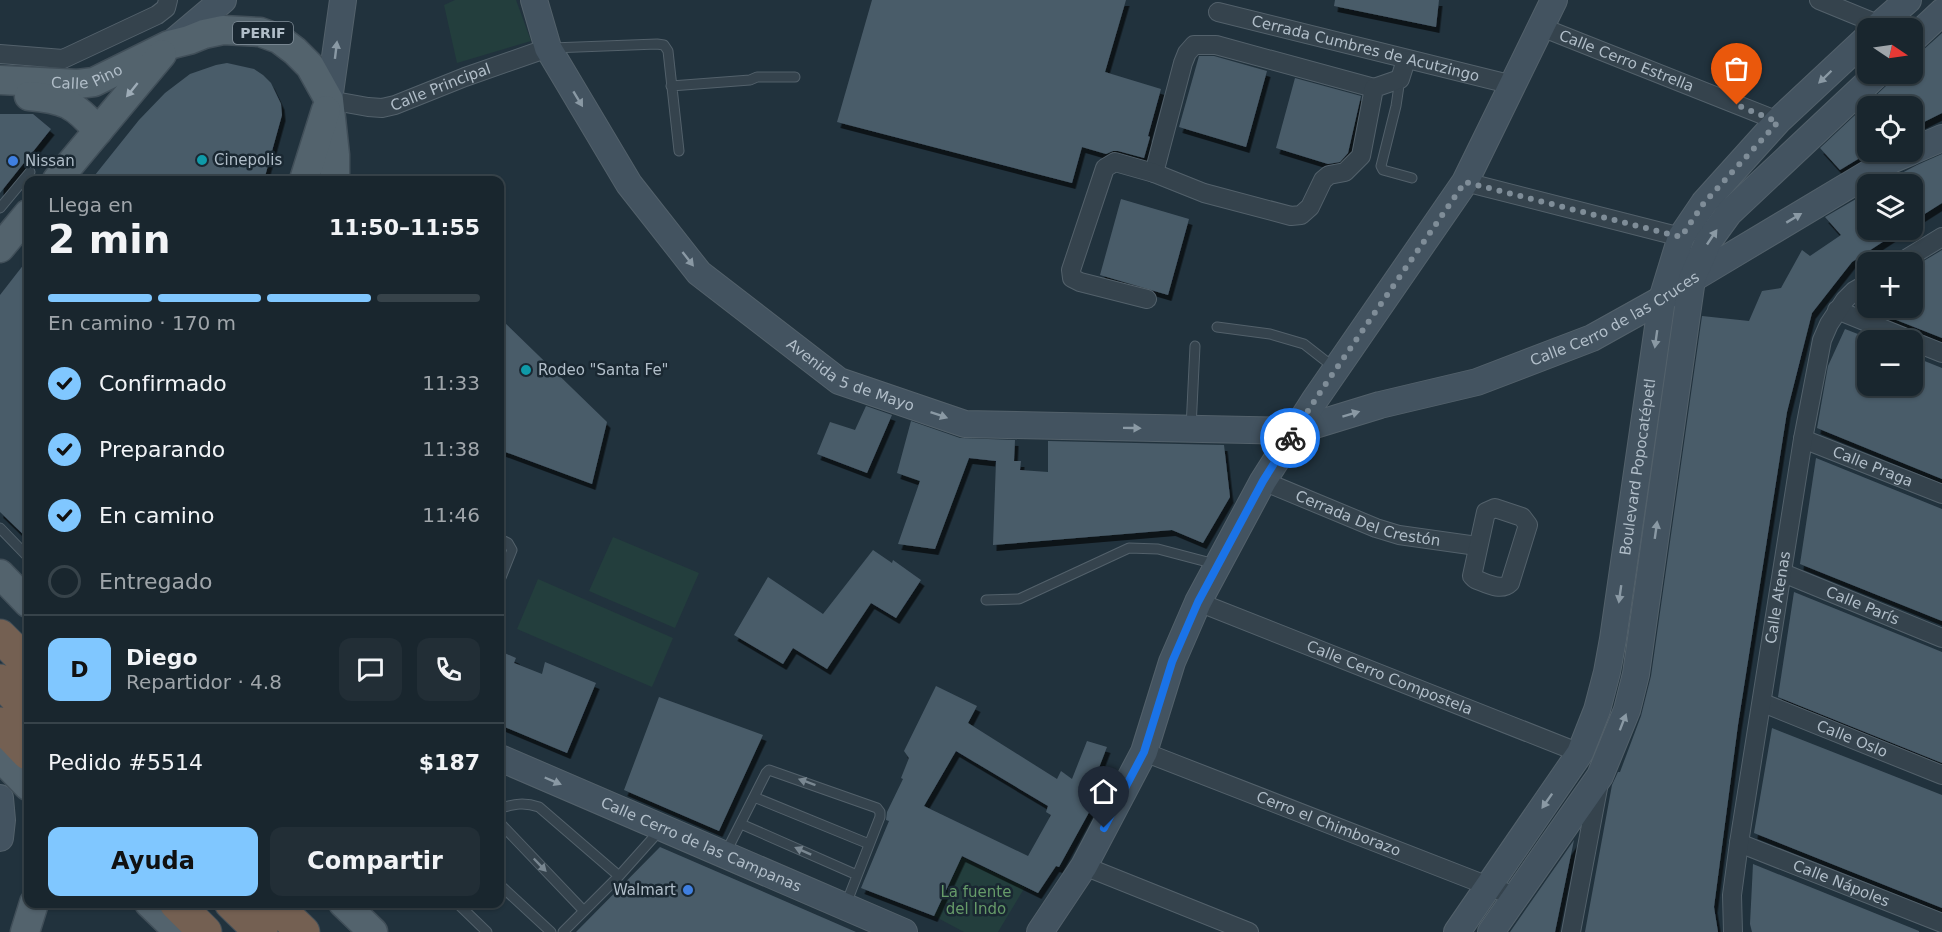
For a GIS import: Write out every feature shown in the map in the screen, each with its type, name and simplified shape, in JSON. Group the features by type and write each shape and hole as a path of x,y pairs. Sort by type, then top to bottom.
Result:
{"highway":[{"path":"0,636 24,660"},
{"path":"0,681 24,705"},
{"path":"0,724 24,749"},
{"path":"181,908 205,932"},
{"path":"236,908 261,932"},
{"path":"278,908 303,932"}],"main road":[{"name":"PERIF","path":"169,45 224,30 260,32 279,39 295,51 310,66 330,100"},
{"name":"Calle Pino","path":"0,80 78,84 94,82 169,45"},
{"path":"60,176 169,45"},
{"name":"Calle Pino","path":"0,96 52,98 68,104 83,114 98,131"},
{"path":"330,100 333,172"},
{"path":"305,176 330,100"},
{"path":"0,248 24,219"},
{"path":"0,574 24,599"},
{"path":"0,757 24,782"},
{"path":"25,932 32,908"},
{"path":"154,908 179,932"}],"street":[{"path":"169,45 223,0"},
{"path":"330,100 343,0"},
{"name":"Avenida 5 de Mayo","path":"534,0 548,48 629,184 699,273 839,381 965,424 1294,431"},
{"path":"1040,932 1084,866 1144,752 1172,662 1198,602 1263,481 1314,401 1465,182 1554,0"},
{"path":"1819,0 1857,20"},
{"name":"Boulevard Popocatépetl","path":"1888,18 1908,0"},
{"path":"0,54 63,59 157,15 167,4"},
{"name":"Cerrada Cumbres de Acutzingo","path":"1218,12 1513,85"},
{"path":"1923,30 1942,12"},
{"name":"Calle Cerro Estrella","path":"1541,27 1778,122"},
{"path":"1154,173 1183,63 1187,53 1194,45 1216,45 1374,88 1400,79 1406,60"},
{"name":"Boulevard Popocatépetl","path":"1457,932 1580,753 1597,710 1613,639 1662,299 1681,237 1704,203 1778,122 1857,47"},
{"name":"Calle Principal","path":"330,100 368,108 395,105 465,77 548,48"},
{"name":"Boulevard Popocatépetl","path":"1571,932 1600,776 1627,710 1636,674 1692,279 1707,242 1729,213 1866,84"},
{"path":"1147,299 1072,278 1071,270 1105,168 1115,162 1154,173 1204,193 1291,216 1301,215 1310,207 1323,180 1345,172 1361,156 1374,88"},
{"name":"Calle Cerro de las Cruces","path":"1923,146 1942,138"},
{"name":"Calle Cerro de las Cruces","path":"1294,431 1380,405 1477,382 1592,339 1888,162"},
{"path":"1465,182 1681,237"},
{"path":"1917,252 1942,237"},
{"name":"Calle Atenas","path":"1733,932 1732,895 1739,843 1763,703 1803,438 1822,340 1838,310 1857,289"},
{"path":"1838,310 1886,330"},
{"path":"1923,345 1942,353"},
{"name":"Calle Praga","path":"1803,438 1942,494"},
{"name":"Cerrada Del Crestón","path":"1263,481 1399,535 1477,546"},
{"name":"Calle París","path":"1783,573 1942,638"},
{"name":"Calle Cerro Compostela","path":"1198,602 1580,753"},
{"name":"Calle Oslo","path":"1763,703 1942,775"},
{"name":"Cerro el Chimborazo","path":"1144,752 1514,896"},
{"name":"Calle Cerro de las Campanas","path":"504,760 904,932"},
{"name":"Boulevard Popocatépetl","path":"1491,932 1600,776"},
{"path":"0,798 2,820 0,838"},
{"name":"Calle Nápoles","path":"1739,843 1942,923"},
{"path":"1084,866 1249,932"}],"lane":[{"path":"548,48 664,45 668,51 670,86 679,151"},
{"path":"670,86 750,80 757,77 795,77"},
{"path":"1400,79 1396,106 1381,166 1383,170 1412,178"},
{"path":"27,176 30,172"},
{"path":"0,208 24,179"},
{"path":"1217,327 1270,334 1304,344 1336,369"},
{"path":"1191,429 1195,346"},
{"path":"0,528 24,553"},
{"path":"504,541 512,550 504,570"},
{"path":"986,600 1019,599 1128,548 1158,549 1217,565"},
{"path":"725,854 766,773 770,770 877,808 880,817 845,906"},
{"path":"754,797 869,844"},
{"path":"504,807 528,803 539,807 619,876"},
{"path":"741,824 857,875"},
{"path":"504,827 584,911"},
{"path":"563,932 619,876 662,827"},
{"path":"504,889 551,932"},
{"path":"462,908 487,932"}],"green space":[{"path":"455,0 516,0 531,41 457,63 444,5"},
{"path":"613,537 699,573 675,628 589,591"},
{"path":"538,579 673,638 652,687 517,629"},
{"name":"La fuente del Indo","path":"960,856 1025,887 998,932 964,932 934,916"}],"building":[{"path":"872,0 1126,0 1105,72 1161,89 1144,158 1118,151 1106,154 1082,147 1072,183 837,122"},
{"path":"1335,0 1439,0 1436,27 1334,6"},
{"path":"1942,33 1942,113 1923,122 1923,96 1875,96 1888,84 1923,84 1923,50"},
{"path":"1199,56 1214,56 1267,71 1246,147 1179,127"},
{"path":"227,63 254,69 271,83 281,104 282,115 265,176 94,176 139,120 165,93 190,74"},
{"path":"1295,78 1361,96 1348,153 1340,162 1328,164 1276,148"},
{"path":"1857,113 1857,160 1840,170 1820,148"},
{"name":"Nissan","path":"0,114 33,114 51,129 0,193"},
{"path":"1942,154 1942,203 1923,215 1923,174 1900,174"},
{"path":"1857,198 1857,240 1886,240 1867,252 1857,252 1857,259 1812,313 1787,412 1738,725 1714,907 1718,932 1585,932 1612,785 1620,772 1641,716 1651,676 1702,316 1749,321 1762,291 1781,288 1802,250 1810,256 1841,235 1825,217"},
{"path":"1121,199 1189,219 1168,295 1100,275"},
{"path":"1942,250 1942,338 1891,318 1923,318 1923,261"},
{"path":"24,264 24,535 0,512 0,295"},
{"name":"Rodeo \"Santa Fe\"","path":"504,322 607,422 592,484 504,451"},
{"path":"1845,329 1857,334 1857,396 1923,396 1923,360 1942,368 1942,479 1817,428 1828,366"},
{"path":"866,406 892,415 867,473 817,454 830,422 855,430"},
{"path":"911,421 960,438 1015,440 1014,461 1021,461 1020,470 1048,472 1048,441 1224,445 1230,497 1203,543 1172,530 993,545 996,461 969,458 935,549 898,544 920,481 897,473"},
{"path":"1816,458 1942,509 1942,621 1800,564"},
{"path":"873,550 892,563 893,560 921,580 896,618 871,603 827,669 793,648 783,664 734,635 768,577 823,614"},
{"path":"1794,592 1942,652 1942,763 1778,697"},
{"path":"504,653 516,658 514,663 542,674 545,662 596,683 567,753 504,727"},
{"path":"936,686 977,706 968,723 1057,779 1061,771 1072,779 1087,741 1107,747 1090,791 1098,796 1059,867 1056,866 1038,893 962,856 934,916 861,888 889,821 886,820 887,812 903,779 901,778 909,758 904,751","holes":["956,751 1048,806 1046,812 1051,815 1028,856 924,806"]},
{"path":"659,697 763,735 719,831 624,790"},
{"path":"1772,728 1942,795 1942,908 1754,833"},
{"path":"1574,840 1555,932 1510,932 1563,856"},
{"name":"Walmart","path":"660,847 856,932 576,932"},
{"path":"1753,864 1919,932 1752,932 1750,924"}],"way so far":[{"path":"1290,438 1465,182 1681,237 1704,203 1778,122 1737,105"}],"place":[{"name":"Cinepolis","path":"202,160"},
{"name":"Nissan","path":"13,161"},
{"name":"Rodeo \"Santa Fe\"","path":"526,370"},
{"name":"Walmart","path":"688,890"}],"route":[{"path":"1104,828 1144,752 1172,662 1198,602 1263,481 1290,438"}]}
